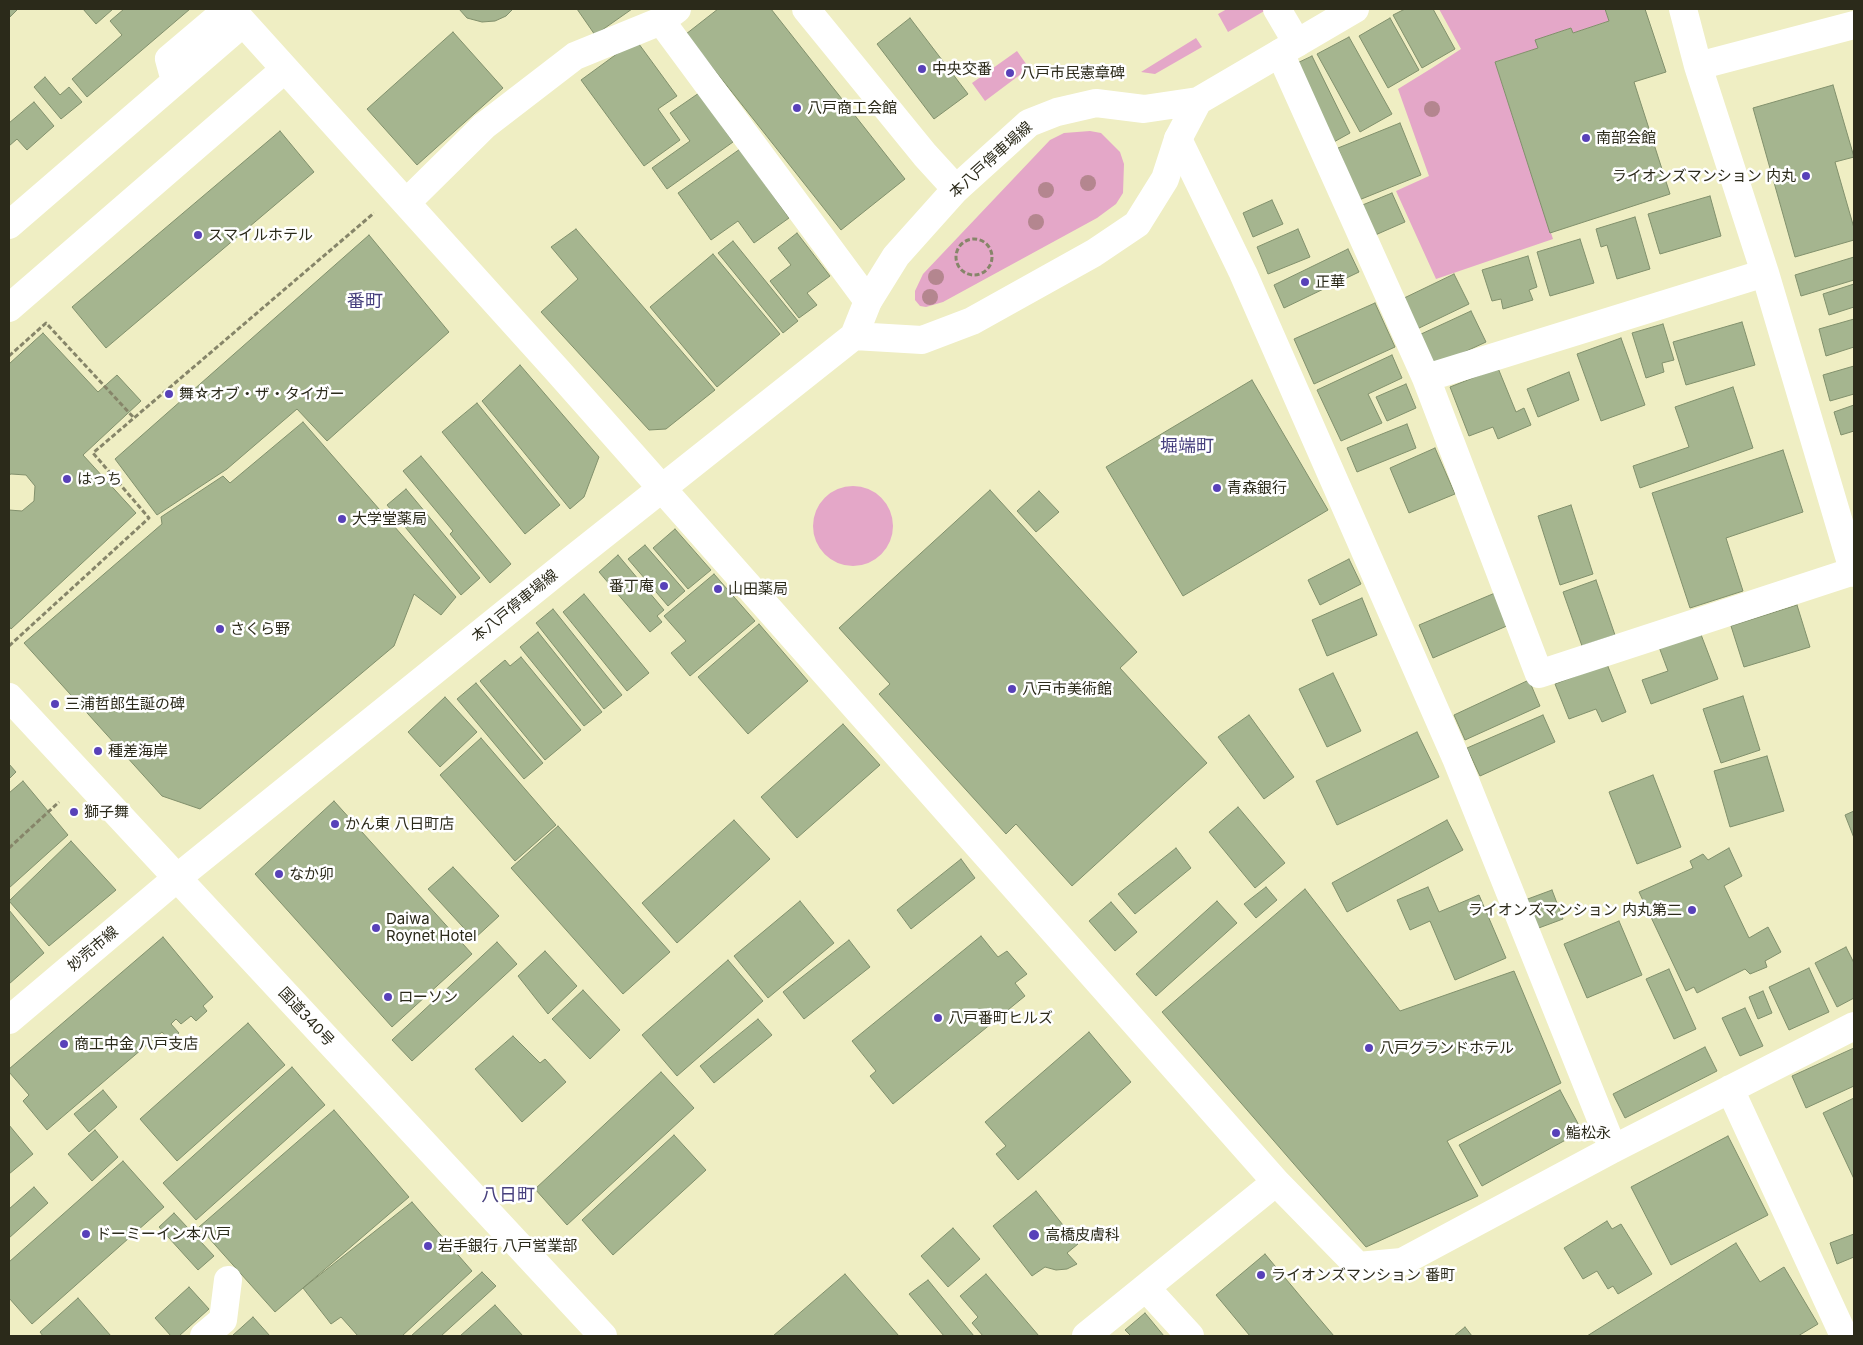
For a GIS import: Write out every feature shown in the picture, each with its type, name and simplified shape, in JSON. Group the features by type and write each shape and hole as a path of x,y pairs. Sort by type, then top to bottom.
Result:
{"main road":[{"path":"806,9 925,155 956,189"},
{"path":"1277,9 1288,48 1426,378 1539,674 1854,572 1766,274 1698,66 1684,9"},
{"name":"本八戸停車場線","path":"178,878 569,562 854,336 868,301 896,256 956,189 1029,123 1057,112 1096,103 1144,109 1198,101 1355,9"},
{"path":"9,225 175,81 234,13 662,490 1276,1182 1358,1266 1402,1262 1613,1149 1854,1026"},
{"path":"401,198 484,126 575,56 669,15 868,301"},
{"path":"1698,66 1854,25"},
{"path":"9,308 285,69"},
{"path":"854,336 922,340 972,321 1094,253 1137,224 1165,179 1178,139 1198,101"},
{"path":"1178,139 1243,272 1456,758 1613,1149"},
{"path":"1426,378 1766,274"},
{"name":"国道340号","path":"9,697 603,1336"},
{"name":"妙売市線","path":"9,1020 178,878"},
{"path":"1730,1089 1844,1336"},
{"path":"1086,1336 1276,1182"},
{"path":"204,1336 222,1320 228,1280"},
{"path":"1146,1288 1190,1336"}],"path":[{"path":"9,646 149,518 93,453 401,198"},
{"path":"970,239 980,239 988,245 992,253 992,263 985,273 978,276 968,275 960,270 956,260 956,251 962,243 970,239"},
{"path":"9,356 46,323 134,418"},
{"path":"9,848 59,802"}],"shaded area":[{"path":"1227,9 1266,10 1228,32 1218,14"},
{"path":"1439,9 1605,9 1609,21 1573,33 1571,28 1536,40 1538,48 1495,62 1553,239 1436,279 1396,191 1429,176 1398,89 1461,49"},
{"path":"1196,38 1202,47 1155,74 1141,72"},
{"path":"1017,51 1029,68 985,101 972,83"},
{"path":"1090,131 1101,133 1120,152 1124,164 1123,193 1116,204 1097,218 943,302 926,307 920,306 915,300 915,291 923,274 1050,140 1064,133"},
{"path":"845,486 861,486 882,497 893,518 893,534 882,555 861,566 845,566 831,560 819,548 813,534 813,518 819,504 831,492"}],"building":[{"path":"9,9 18,9 10,17"},
{"path":"83,9 113,9 96,24"},
{"path":"124,9 190,9 87,97 72,79 122,35 110,21"},
{"path":"459,9 513,9 506,16 495,21 482,22 467,18"},
{"path":"577,9 632,9 595,35"},
{"name":"八戸商工会館","path":"718,9 771,9 905,179 841,230 686,34"},
{"path":"1405,9 1433,9 1455,49 1422,68 1393,15"},
{"name":"南部会館","path":"1605,9 1645,9 1666,72 1634,82 1670,194 1550,233 1495,62 1538,48 1535,40 1571,28 1573,33 1609,21"},
{"name":"中央交番","path":"910,18 968,94 934,119 877,44"},
{"path":"1390,18 1419,70 1388,88 1359,36"},
{"path":"453,32 503,88 417,165 367,109"},
{"path":"1349,37 1392,114 1360,132 1317,54"},
{"path":"636,40 677,96 658,109 680,140 644,166 581,80"},
{"path":"1312,56 1350,133 1332,143 1293,65"},
{"path":"45,77 60,95 69,87 82,102 61,119 34,87"},
{"name":"ライオンズマンション 内丸","path":"1833,85 1854,157 1835,162 1854,228 1854,240 1795,257 1753,108"},
{"path":"699,93 733,142 667,189 652,168 690,141 670,113"},
{"path":"34,102 54,126 27,150 17,139 9,146 9,123"},
{"path":"1400,123 1421,175 1359,200 1338,148"},
{"name":"スマイルホテル","path":"280,131 314,172 106,348 72,307"},
{"path":"740,149 789,218 754,243 738,221 711,240 678,193"},
{"path":"1392,193 1405,222 1373,236 1360,206"},
{"path":"1710,196 1721,236 1660,254 1648,214"},
{"path":"1272,200 1283,224 1253,237 1243,213"},
{"path":"1635,217 1650,269 1617,279 1607,245 1601,247 1596,229"},
{"path":"576,229 715,390 666,429 649,430 541,312 578,279 551,247"},
{"path":"1298,229 1310,257 1268,274 1257,247"},
{"path":"797,233 830,276 807,293 817,305 799,318 770,281 791,265 778,248"},
{"path":"369,235 449,332 327,441 297,409 227,469 157,515 115,459"},
{"path":"1580,239 1594,283 1550,296 1537,252"},
{"path":"733,241 798,321 783,333 718,253"},
{"path":"1348,249 1359,272 1284,308 1274,285"},
{"path":"713,254 780,334 717,387 650,307"},
{"path":"1528,256 1537,287 1529,290 1533,300 1503,309 1501,299 1492,301 1482,270"},
{"path":"1854,257 1854,280 1801,296 1795,275"},
{"path":"1454,274 1469,304 1415,330 1400,300"},
{"path":"1854,284 1854,307 1829,315 1823,294"},
{"path":"1375,303 1395,347 1314,384 1294,339"},
{"path":"1471,311 1486,342 1434,366 1419,335"},
{"path":"1854,319 1854,347 1826,356 1819,329"},
{"path":"1742,322 1755,365 1686,385 1673,342"},
{"path":"1663,324 1674,360 1662,363 1664,372 1646,378 1632,333"},
{"name":"はっち","path":"43,333 98,392 117,375 141,401 83,455 136,513 11,629 9,626 9,510 22,511 34,501 35,486 26,475 9,475 9,364"},
{"path":"1621,338 1645,405 1601,421 1577,354"},
{"path":"1392,355 1402,378 1368,394 1382,423 1341,441 1317,390"},
{"path":"520,365 599,457 584,497 570,509 482,401"},
{"path":"1854,366 1854,394 1830,401 1823,375"},
{"path":"1498,368 1516,412 1524,408 1531,425 1498,439 1493,427 1469,436 1450,387"},
{"path":"1569,372 1579,400 1538,417 1527,389"},
{"name":"青森銀行","path":"1252,380 1328,510 1183,596 1106,467"},
{"path":"1406,384 1416,408 1387,421 1376,397"},
{"path":"1733,387 1753,448 1640,488 1633,466 1689,447 1675,407"},
{"path":"477,403 560,505 525,534 442,432"},
{"path":"1854,405 1854,431 1841,435 1834,412"},
{"name":"さくら野","path":"303,422 456,597 441,615 414,594 394,646 200,809 162,796 24,643 162,524 161,517 223,476 230,483"},
{"path":"1407,424 1416,448 1357,472 1347,448"},
{"path":"1435,448 1455,494 1409,513 1390,468"},
{"path":"1783,450 1803,512 1726,538 1743,591 1690,608 1652,493"},
{"path":"421,456 511,564 490,583 450,534 453,531 403,471"},
{"path":"406,489 480,578 461,595 387,505"},
{"name":"八戸市美術館","path":"990,490 1137,652 1120,668 1207,763 1072,886 1016,824 1006,834 879,694 890,684 839,628"},
{"path":"1039,491 1059,512 1036,532 1017,511"},
{"path":"1571,505 1593,574 1560,585 1538,516"},
{"path":"675,529 711,570 688,589 653,548"},
{"path":"645,545 685,591 668,606 628,559"},
{"path":"618,555 664,610 657,616 662,622 650,632 599,572"},
{"path":"1349,559 1361,584 1320,605 1308,580"},
{"path":"714,574 755,621 690,676 671,653 686,641 664,616"},
{"path":"1596,580 1615,635 1582,646 1563,592"},
{"path":"1495,593 1509,625 1433,658 1419,625"},
{"path":"584,594 649,673 627,691 563,612"},
{"path":"1362,598 1377,635 1327,656 1312,620"},
{"path":"1797,605 1810,647 1744,667 1731,626"},
{"path":"553,609 622,695 604,709 536,623"},
{"path":"759,624 808,681 748,734 698,677"},
{"path":"538,632 602,712 584,726 520,647"},
{"path":"1700,632 1718,679 1651,704 1642,680 1668,671 1659,647"},
{"path":"521,657 581,730 545,760 480,681 505,660 510,666"},
{"path":"1607,664 1626,712 1602,722 1596,709 1569,719 1555,684"},
{"path":"1333,673 1361,731 1327,747 1299,689"},
{"path":"1529,680 1540,706 1465,740 1454,715"},
{"path":"476,683 543,763 524,779 457,699"},
{"path":"1743,696 1760,750 1721,763 1703,709"},
{"path":"445,697 477,732 440,767 408,732"},
{"path":"1249,715 1294,777 1264,799 1218,737"},
{"path":"1543,715 1555,742 1480,776 1467,748"},
{"path":"843,724 880,765 797,838 761,797"},
{"path":"1417,732 1439,777 1337,825 1316,781"},
{"path":"481,738 556,825 515,861 440,775"},
{"path":"1767,756 1784,811 1730,827 1714,771"},
{"path":"9,764 16,772 9,779"},
{"path":"1653,775 1681,847 1637,864 1609,792"},
{"path":"23,781 68,835 9,888 9,793"},
{"name":"Daiwa Roynet Hotel","path":"334,801 472,954 392,1027 255,874"},
{"path":"1238,807 1285,863 1255,888 1209,832"},
{"path":"1854,811 1854,838 1845,815"},
{"path":"734,820 770,859 677,943 642,903"},
{"path":"1447,820 1463,850 1347,912 1332,883"},
{"path":"558,826 670,952 623,994 511,868"},
{"path":"71,841 116,890 49,946 9,901"},
{"path":"1176,848 1191,868 1135,914 1118,894"},
{"name":"ライオンズマンション 内丸第二","path":"1729,848 1742,876 1724,886 1749,938 1768,927 1781,952 1765,961 1767,967 1750,974 1745,969 1697,993 1694,987 1686,991 1639,892 1693,868 1690,861 1703,854 1708,860"},
{"path":"961,859 975,878 911,929 897,910"},
{"path":"453,867 499,916 474,939 428,889"},
{"path":"1266,887 1277,900 1256,918 1244,904"},
{"path":"1428,887 1439,912 1479,895 1506,958 1455,980 1430,921 1410,930 1397,900"},
{"name":"八戸グランドホテル","path":"1305,889 1400,1011 1514,971 1561,1083 1447,1141 1478,1196 1366,1247 1162,1012"},
{"path":"1552,890 1563,919 1536,929 1525,900"},
{"path":"800,901 834,943 768,998 734,956"},
{"path":"1217,901 1237,923 1156,996 1136,974"},
{"path":"1111,902 1137,932 1115,951 1089,921"},
{"path":"9,910 44,953 9,984"},
{"path":"1619,921 1642,975 1587,998 1564,944"},
{"name":"八戸番町ヒルズ","path":"981,936 998,957 1007,951 1027,974 1015,983 1025,996 893,1104 870,1076 876,1071 852,1041"},
{"path":"163,937 213,997 203,1006 207,1011 196,1021 191,1016 181,1024 176,1019 171,1024 179,1033 170,1041 162,1032 47,1130 23,1101 29,1095 9,1072 9,1069"},
{"path":"849,940 870,967 804,1019 783,992"},
{"path":"497,942 517,964 412,1061 392,1040"},
{"path":"1846,947 1854,963 1854,998 1837,1007 1815,963"},
{"path":"545,951 577,986 548,1014 518,976"},
{"path":"728,960 763,1001 677,1076 642,1035"},
{"path":"1809,968 1829,1012 1789,1030 1769,987"},
{"path":"1669,969 1696,1029 1674,1039 1646,979"},
{"path":"583,990 620,1030 590,1059 552,1019"},
{"path":"1763,991 1772,1013 1758,1019 1749,997"},
{"path":"1745,1008 1763,1046 1740,1056 1722,1018"},
{"path":"758,1019 772,1035 714,1083 700,1066"},
{"path":"248,1023 285,1065 177,1161 140,1119"},
{"path":"1089,1032 1131,1082 1018,1180 996,1154 1006,1146 985,1122"},
{"path":"513,1036 540,1063 545,1059 566,1082 522,1122 475,1069"},
{"path":"1705,1047 1717,1071 1625,1118 1613,1094"},
{"path":"1854,1048 1854,1086 1806,1108 1792,1076"},
{"path":"292,1067 325,1105 196,1220 163,1183"},
{"path":"661,1072 694,1108 567,1225 535,1189"},
{"path":"103,1090 117,1107 89,1132 74,1114"},
{"path":"1560,1090 1582,1131 1482,1186 1459,1145"},
{"path":"1854,1098 1854,1179 1823,1113"},
{"path":"334,1110 409,1197 275,1312 199,1227"},
{"path":"9,1125 33,1154 9,1174"},
{"path":"95,1130 118,1157 92,1181 68,1154"},
{"path":"674,1135 706,1170 613,1255 582,1220"},
{"path":"1728,1136 1768,1215 1671,1265 1631,1187"},
{"name":"ドーミーイン本八戸","path":"123,1161 164,1207 32,1324 9,1298 9,1262"},
{"path":"34,1187 48,1203 9,1238 9,1209"},
{"path":"1036,1191 1078,1244 1067,1253 1077,1264 1067,1269 1056,1270 1045,1267 1032,1276 993,1226"},
{"path":"412,1202 472,1271 402,1336 358,1336 341,1317 331,1324 303,1288"},
{"path":"174,1213 214,1256 198,1270 159,1227"},
{"path":"1607,1221 1612,1229 1621,1224 1652,1274 1618,1294 1613,1286 1608,1289 1597,1271 1583,1279 1564,1248"},
{"path":"953,1228 980,1259 948,1287 921,1256"},
{"path":"1854,1234 1854,1257 1837,1264 1830,1243"},
{"path":"1736,1243 1760,1282 1784,1267 1818,1324 1798,1336 1587,1336"},
{"name":"ライオンズマンション 番町","path":"1265,1254 1334,1336 1250,1336 1216,1295"},
{"path":"482,1272 496,1286 441,1336 411,1336"},
{"path":"845,1274 899,1336 773,1336"},
{"path":"986,1274 1039,1336 983,1336 972,1323 978,1317 960,1296"},
{"path":"928,1280 974,1336 944,1336 909,1294"},
{"path":"189,1287 209,1309 179,1336 171,1336 155,1318"},
{"path":"78,1298 111,1336 43,1336 40,1332"},
{"path":"495,1305 523,1336 460,1336"},
{"path":"1145,1313 1164,1336 1131,1336 1125,1330"},
{"path":"253,1317 270,1336 232,1336"},
{"path":"1465,1327 1472,1336 1454,1336"}],"place":[{"name":"中央交番","path":"922,69"},
{"name":"八戸市民憲章碑","path":"1010,73"},
{"name":"八戸商工会館","path":"797,108"},
{"name":"南部会館","path":"1586,138"},
{"name":"ライオンズマンション 内丸","path":"1806,176"},
{"name":"スマイルホテル","path":"198,235"},
{"name":"正華","path":"1305,282"},
{"name":"舞☆オブ・ザ・タイガー","path":"169,394"},
{"name":"はっち","path":"67,479"},
{"name":"青森銀行","path":"1217,488"},
{"name":"大学堂薬局","path":"342,519"},
{"name":"番丁庵","path":"664,586"},
{"name":"山田薬局","path":"718,589"},
{"name":"さくら野","path":"220,629"},
{"name":"八戸市美術館","path":"1012,689"},
{"name":"三浦哲郎生誕の碑","path":"55,704"},
{"name":"種差海岸","path":"98,751"},
{"name":"獅子舞","path":"74,812"},
{"name":"かん東 八日町店","path":"335,824"},
{"name":"なか卯","path":"279,874"},
{"name":"ライオンズマンション 内丸第二","path":"1692,910"},
{"name":"Daiwa Roynet Hotel","path":"376,928"},
{"name":"ローソン","path":"388,997"},
{"name":"八戸番町ヒルズ","path":"938,1018"},
{"name":"商工中金 八戸支店","path":"64,1044"},
{"name":"八戸グランドホテル","path":"1369,1048"},
{"name":"鮨松永","path":"1556,1133"},
{"name":"ドーミーイン本八戸","path":"86,1234"},
{"name":"高橋皮膚科","path":"1034,1235"},
{"name":"岩手銀行 八戸営業部","path":"428,1246"},
{"name":"ライオンズマンション 番町","path":"1261,1275"}],"district":[{"name":"番町","path":"365,302"},
{"name":"堀端町","path":"1187,447"},
{"name":"八日町","path":"508,1196"}]}
